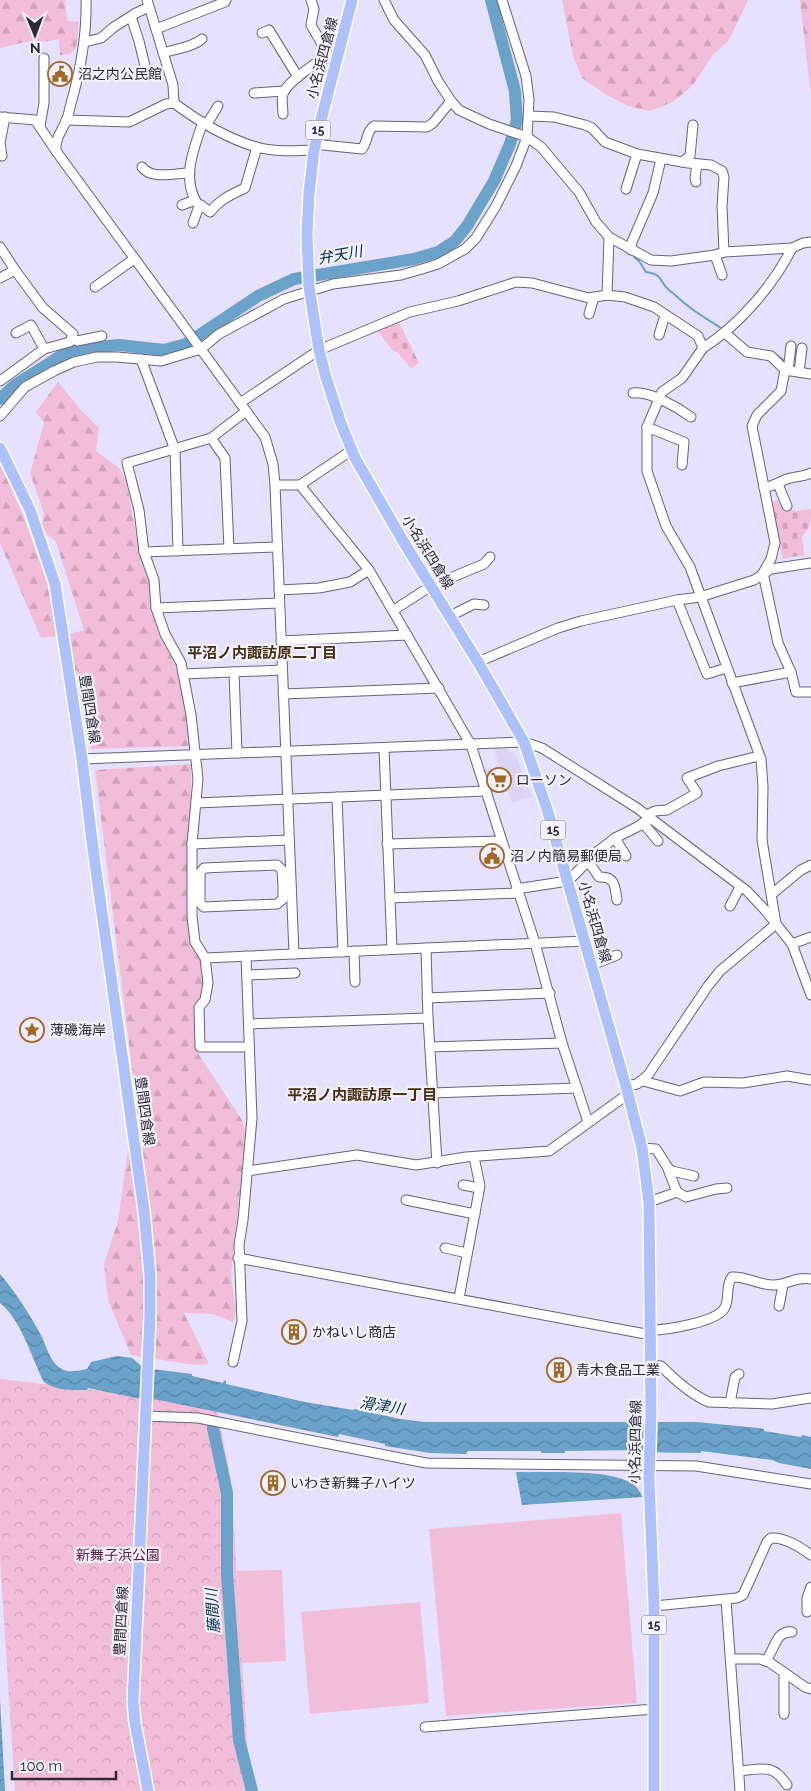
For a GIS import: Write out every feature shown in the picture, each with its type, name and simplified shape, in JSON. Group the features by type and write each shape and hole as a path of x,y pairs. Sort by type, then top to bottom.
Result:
{"main road":[{"name":"小名浜四倉線","path":"352,0 333,59 315,146 309,193 308,270 319,350 337,412 352,450 368,482 478,662 524,742 547,808 642,1148 649,1202 650,1462 654,1606 654,1791"},
{"name":"豊間四倉線","path":"0,448 30,510 55,584 82,759 144,1210 150,1288 134,1702 135,1723 148,1791"}],"street":[{"path":"56,151 58,137 66,120 76,84 85,42 87,23 86,0"},
{"path":"156,30 226,0"},
{"path":"311,0 314,9 311,25 333,59"},
{"path":"384,0 394,20 425,55 438,81 459,110 489,124 527,137 541,147 579,192 596,222 609,237 631,250 651,260 671,261 724,252 792,248 811,242"},
{"path":"0,416 25,387 74,362 97,357 161,361 201,349 219,334 246,318 310,288 386,277 422,269 438,264 465,249 476,238 496,206 516,166 527,137 529,100 526,76 502,0"},
{"path":"85,42 101,38 148,4 173,85 174,102"},
{"path":"131,17 145,66"},
{"path":"262,33 269,30 298,77"},
{"path":"163,53 182,46 196,44 202,39"},
{"path":"40,126 44,103 44,58"},
{"path":"283,114 282,95 284,91 298,77 323,58 333,59"},
{"path":"254,93 284,91"},
{"path":"66,120 129,122 174,102 225,135 257,147 285,151 323,145 362,150 370,129 374,126 427,127 433,123 451,101"},
{"path":"193,223 197,203 189,173 205,123 218,106"},
{"path":"529,116 554,117 585,125 592,128 605,142 637,154 711,165 722,171 724,177 722,206 724,252"},
{"path":"2,156 0,143 2,117 35,120 135,261 265,437 273,464 275,486 289,840 287,887 294,954"},
{"path":"682,162 690,156 693,124"},
{"path":"182,205 197,203 210,212 224,198 246,188 257,147"},
{"path":"626,189 637,154"},
{"path":"631,250 632,242 653,193 661,159"},
{"path":"696,182 697,164"},
{"path":"142,167 144,170 157,176 189,173"},
{"path":"607,295 609,237"},
{"path":"0,246 43,308 73,334 73,338"},
{"path":"776,924 762,840 763,787 760,756 690,567 666,526 650,484 647,471 647,427 662,392 686,374 703,348 736,324 755,303 792,248"},
{"path":"715,255 722,275"},
{"path":"98,288 135,261"},
{"path":"0,278 15,270"},
{"path":"240,403 319,350 410,312 458,301 516,282 532,283 589,298 607,295 625,297 654,307 698,336 703,348"},
{"path":"588,314 594,297"},
{"path":"659,334 666,315"},
{"path":"16,333 30,325 44,349"},
{"path":"725,333 747,352 772,356 786,370 811,374"},
{"path":"73,338 77,340 102,336"},
{"path":"0,381 44,349 70,342 73,338"},
{"path":"791,346 781,391 757,415 752,426 775,543 771,559 763,573 778,643 791,672 796,692 811,692"},
{"path":"799,372 802,348"},
{"path":"141,360 175,450 178,551"},
{"path":"633,393 652,395 659,400 676,406 691,417"},
{"path":"245,412 211,438 127,463 139,510 144,552 154,580 156,608 165,634 181,662 191,715 198,779 192,844 192,916 195,942 205,958 208,983 205,1000 200,1007 200,1047 250,1047"},
{"path":"647,427 684,442 682,465"},
{"path":"211,438 225,458 229,549"},
{"path":"275,486 300,485 352,450"},
{"path":"764,488 778,484 788,478 803,477 811,473"},
{"path":"778,484 787,506"},
{"path":"300,485 369,570 471,744 535,943 562,1043 588,1122"},
{"path":"144,552 277,547"},
{"path":"394,610 431,586 481,565 490,557"},
{"path":"478,662 558,628 612,613 700,597 754,580 771,569 811,563 811,571"},
{"path":"279,590 318,588 350,582 369,570"},
{"path":"677,600 708,674 726,668"},
{"path":"156,608 279,604"},
{"path":"450,616 474,604 484,605"},
{"path":"281,641 407,636"},
{"path":"183,674 282,670"},
{"path":"234,672 237,753"},
{"path":"732,682 791,672"},
{"path":"283,694 439,688"},
{"path":"82,759 524,742 542,748 637,808 658,840"},
{"path":"384,748 392,949"},
{"path":"390,898 517,891 568,881 615,838 646,819 655,811 667,810 697,793 687,778 718,766 760,756"},
{"path":"196,803 486,791"},
{"path":"337,797 343,952"},
{"path":"646,819 753,898 792,944 811,995"},
{"path":"615,838 626,856"},
{"path":"192,844 289,840"},
{"path":"388,844 501,840"},
{"path":"588,861 599,877 611,879 614,884 617,900"},
{"path":"278,865 282,870 287,887 283,899 277,904 204,907 200,903 200,873 204,868 278,865"},
{"path":"772,894 801,870 811,865"},
{"path":"730,906 740,887"},
{"path":"247,1171 357,1155 416,1165 474,1157 549,1151 627,1090 643,1081 720,971 776,924"},
{"path":"792,944 811,938"},
{"path":"205,958 585,941"},
{"path":"426,948 428,1018 437,1163"},
{"path":"354,951 355,982"},
{"path":"592,965 617,955"},
{"path":"233,1362 242,1321 238,1258 252,1118 246,956"},
{"path":"247,975 294,973"},
{"path":"427,998 550,993"},
{"path":"249,1024 428,1018"},
{"path":"430,1047 562,1043"},
{"path":"643,1081 680,1091 704,1082 743,1083 787,1076 811,1080"},
{"path":"432,1093 578,1088"},
{"path":"642,1148 656,1149 668,1168 677,1192 686,1197 727,1188"},
{"path":"459,1298 479,1188 474,1157"},
{"path":"668,1168 681,1174 694,1176"},
{"path":"463,1185 479,1188"},
{"path":"649,1202 677,1192"},
{"path":"406,1200 475,1214"},
{"path":"445,1248 467,1253"},
{"path":"238,1258 651,1333 676,1328 714,1317 721,1313 726,1307 729,1281 732,1277 768,1286 783,1285 801,1277 811,1279"},
{"path":"779,1306 783,1285"},
{"path":"651,1365 661,1366 702,1400 709,1402 772,1404 811,1398"},
{"path":"730,1403 735,1377 739,1374"},
{"path":"146,1410 198,1418 426,1463 650,1462 696,1466 811,1484"},
{"path":"654,1606 726,1600 743,1595 767,1542 771,1538 776,1537 796,1544 811,1555"},
{"path":"807,1612 807,1598 811,1587"},
{"path":"726,1600 740,1791"},
{"path":"766,1661 778,1638 785,1632 792,1632"},
{"path":"731,1659 760,1659 766,1661 811,1689"},
{"path":"784,1672 784,1714"},
{"path":"425,1727 654,1709"},
{"path":"739,1771 771,1769 779,1774 787,1785"}],"shaded area":[{"path":"493,746 503,746 516,756 532,797 512,803 507,788 489,794 481,771 499,766"}],"green space":[{"path":"0,0 65,0 67,21 79,22 76,48 70,54 60,55 59,39 38,43 26,42 0,48"},
{"path":"562,0 748,0 729,40 713,55 693,85 673,102 650,111 628,106 605,94 582,78 573,56"},
{"path":"800,0 811,0 811,96"},
{"path":"398,320 419,363 411,368 397,352 393,351 377,330"},
{"path":"58,382 99,428 96,451 119,468 126,479 140,556 149,580 151,608 161,638 181,676 189,746 91,749 67,635 84,630 56,542 41,528 44,513 30,473 44,423 36,412"},
{"path":"0,465 21,510 47,582 56,636 41,638 0,543"},
{"path":"782,500 785,509 797,511 811,509 810,524 802,536 804,555 783,559 771,502"},
{"path":"191,764 191,944 201,960 203,986 196,1009 197,1052 242,1120 246,1134 231,1276 236,1311 233,1322 213,1314 184,1313 209,1364 195,1365 131,1355 108,1300 104,1264 118,1221 128,1150 137,1108 95,770"},
{"name":"新舞子浜公園","path":"0,1379 216,1404 231,1480 248,1756 253,1791 15,1791 0,1558"},
{"path":"621,1513 637,1703 446,1716 429,1529"},
{"path":"282,1570 286,1661 242,1663 237,1571"},
{"path":"420,1602 429,1703 310,1714 301,1612"}],"water":[{"path":"0,1274 17,1295 32,1319 55,1364 67,1371 87,1369 91,1362 117,1356 132,1358 144,1368 192,1374 192,1376 223,1383 224,1380 226,1384 305,1402 424,1422 696,1422 759,1428 764,1429 764,1431 811,1437 811,1469 772,1460 701,1451 701,1453 635,1452 634,1450 565,1451 565,1453 541,1453 541,1451 468,1451 466,1454 430,1453 385,1446 385,1444 339,1434 338,1437 154,1399 136,1398 88,1388 87,1390 70,1390 59,1388 44,1382 20,1329 0,1303"},
{"path":"516,1472 578,1472 610,1476 634,1485 643,1497 522,1505"},
{"path":"0,1700 5,1791 0,1791"}],"waterway":[{"name":"弁天川","path":"0,399 15,385 62,355 88,348 119,345 164,350 186,344 258,296 294,279 414,259 438,252 455,241 467,226 494,181 510,144 517,120 515,91 491,0"},
{"path":"634,257 646,272 659,277 666,287 685,304 721,328"},
{"path":"775,354 785,361"},
{"name":"藤間川","path":"213,1428 227,1493 227,1574 239,1740 252,1791"}],"place":[{"name":"沼之内公民館","path":"60,74"},
{"name":"ローソン","path":"499,780"},
{"name":"沼ノ内簡易郵便局","path":"492,856"},
{"name":"薄磯海岸","path":"32,1030"},
{"name":"かねいし商店","path":"294,1332"},
{"name":"青木食品工業","path":"559,1370"},
{"name":"いわき新舞子ハイツ","path":"273,1483"}],"district":[{"name":"平沼ノ内諏訪原二丁目","path":"262,653"},
{"name":"平沼ノ内諏訪原一丁目","path":"362,1095"}],"water label":[{"name":"滑津川","path":"382,1406"}]}
